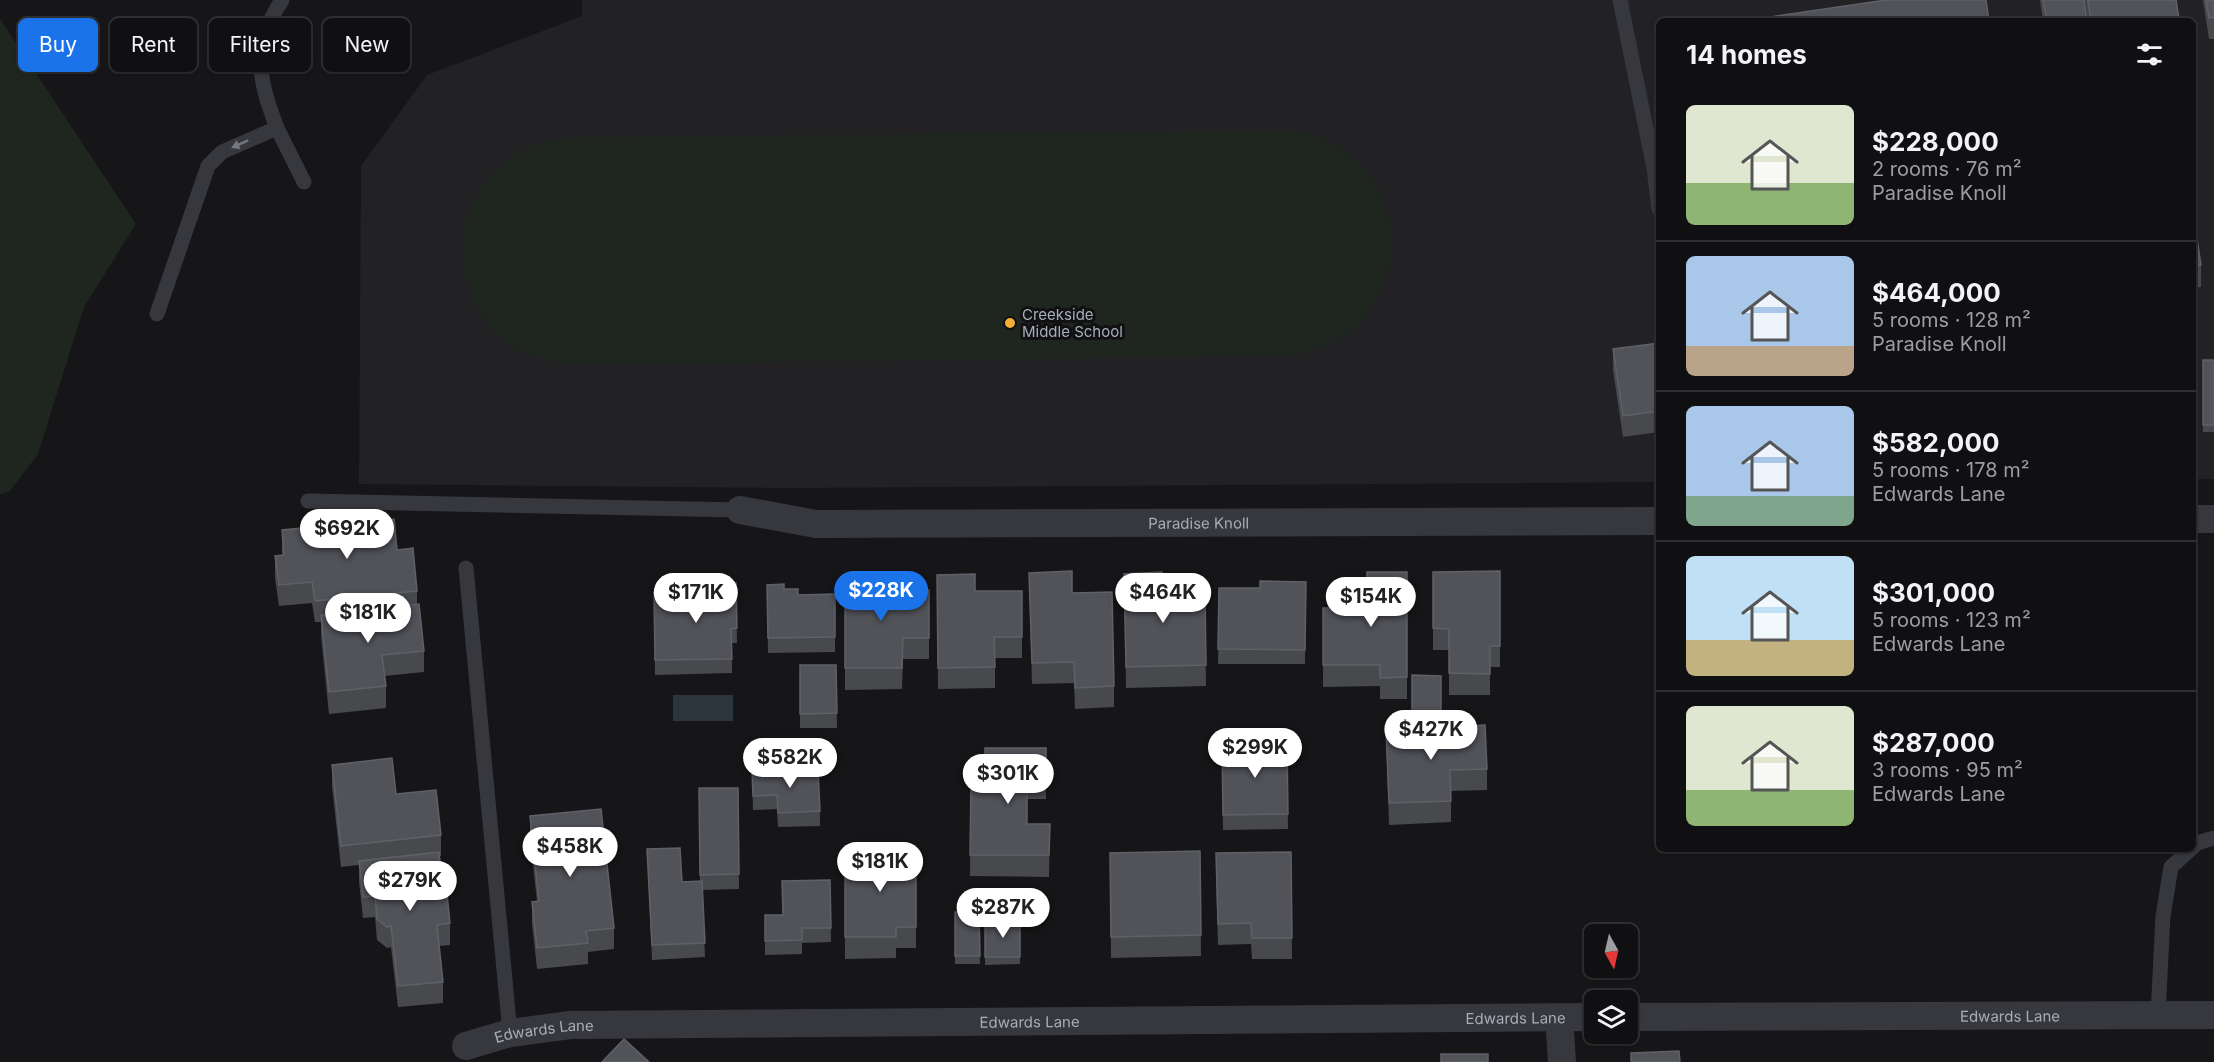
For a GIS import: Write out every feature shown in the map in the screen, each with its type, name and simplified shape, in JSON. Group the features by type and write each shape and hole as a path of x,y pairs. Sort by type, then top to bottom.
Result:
{"street":[{"name":"Paradise Knoll","path":"740,510 816,524 1656,521"},
{"path":"2196,519 2214,519"},
{"name":"Edwards Lane","path":"1638,1017 2214,1015"},
{"path":"1559,1017 1562,1062"},
{"name":"Edwards Lane","path":"466,1046 510,1033 570,1025 1584,1017"}],"lane":[{"path":"282,0 274,12 263,40 260,68 266,98 277,128 304,182"},
{"path":"1620,0 1656,184"},
{"path":"157,314 208,166 222,152 277,128"},
{"path":"308,501 740,510"},
{"path":"466,568 510,1033"},
{"path":"2196,844 2214,838"},
{"path":"2158,1015 2163,916 2171,867 2188,852"}],"shaded area":[{"name":"Creekside Middle School","path":"582,0 2214,0 2214,479 2196,479 2196,18 1656,18 1656,482 787,488 359,484 361,166 427,75 582,16"},
{"path":"0,19 18,46 18,72 35,72 136,224 84,307 38,454 9,492 0,494"},
{"path":"1263,130 1304,133 1328,142 1349,155 1366,172 1379,191 1388,213 1392,236 1390,260 1383,285 1362,321 1337,339 1289,356 586,364 548,359 530,354 512,345 484,318 467,284 463,246 465,226 470,208 479,191 498,168 521,151 560,138"},
{"path":"673,695 733,695 733,721 673,721"}],"building":[{"path":"1886,0 1986,0 1989,18 1763,18"},
{"path":"2043,0 2084,0 2087,18 2046,18"},
{"path":"2088,0 2176,0 2179,18 2091,18"},
{"path":"2206,0 2214,0 2214,17 2209,18"},
{"path":"2196,232 2201,265 2196,266"},
{"path":"1656,343 1656,411 1623,416 1613,349"},
{"path":"2203,360 2214,360 2214,425 2203,425"},
{"path":"394,519 397,550 413,548 417,591 315,601 312,582 279,585 275,556 284,555 282,530"},
{"path":"1072,571 1072,593 1112,592 1114,686 1075,688 1074,662 1032,663 1029,573"},
{"path":"1500,571 1500,646 1490,646 1490,674 1449,673 1449,629 1433,628 1433,572"},
{"path":"1162,572 1162,592 1205,592 1206,665 1126,667 1124,574"},
{"path":"1367,572 1407,572 1407,677 1380,678 1380,665 1323,665 1323,608 1367,608"},
{"path":"845,574 884,574 884,591 929,590 929,638 903,638 902,668 845,668"},
{"path":"975,574 975,591 1022,591 1022,637 994,637 995,667 938,668 937,575"},
{"path":"1260,581 1306,582 1305,650 1218,649 1219,588 1260,588"},
{"path":"736,583 737,628 731,629 732,659 655,660 654,592 683,592 683,598 699,597 699,584"},
{"path":"784,584 784,589 798,589 798,595 835,594 835,637 768,638 767,585"},
{"path":"419,604 424,651 382,655 386,686 329,692 321,615"},
{"path":"800,665 836,665 837,713 800,714"},
{"path":"1412,675 1441,676 1441,726 1412,726"},
{"path":"1485,725 1487,769 1450,770 1451,801 1389,803 1386,730"},
{"path":"1222,743 1287,743 1288,814 1223,815"},
{"path":"985,748 1046,748 1046,778 1027,778 1027,824 1050,824 1049,855 970,855 971,784 985,784"},
{"path":"392,758 396,794 436,790 441,835 341,846 332,765"},
{"path":"818,770 820,811 778,813 777,795 753,796 752,772"},
{"path":"699,788 738,788 739,874 700,875"},
{"path":"601,809 614,928 586,931 588,943 537,948 532,902 539,901 530,816"},
{"path":"680,848 682,882 702,881 705,943 652,945 647,849"},
{"path":"1200,851 1201,935 1111,937 1110,853"},
{"path":"439,852 443,894 447,894 450,923 437,925 443,982 398,986 391,926 387,927 377,919 375,896 363,897 359,861"},
{"path":"845,852 916,852 916,927 896,927 896,937 845,937"},
{"path":"1291,852 1292,938 1252,938 1251,923 1218,924 1216,853"},
{"path":"830,880 831,928 802,928 802,940 765,941 765,915 783,915 782,881"},
{"path":"955,912 979,912 980,956 955,956"},
{"path":"1020,921 1020,957 985,957 985,922"},
{"path":"624,1039 649,1062 602,1062"},
{"path":"1679,1051 1680,1062 1631,1062 1631,1053"},
{"path":"1441,1054 1488,1054 1488,1062 1441,1062"}],"place":[{"name":"Creekside Middle School","path":"1010,323"}]}
